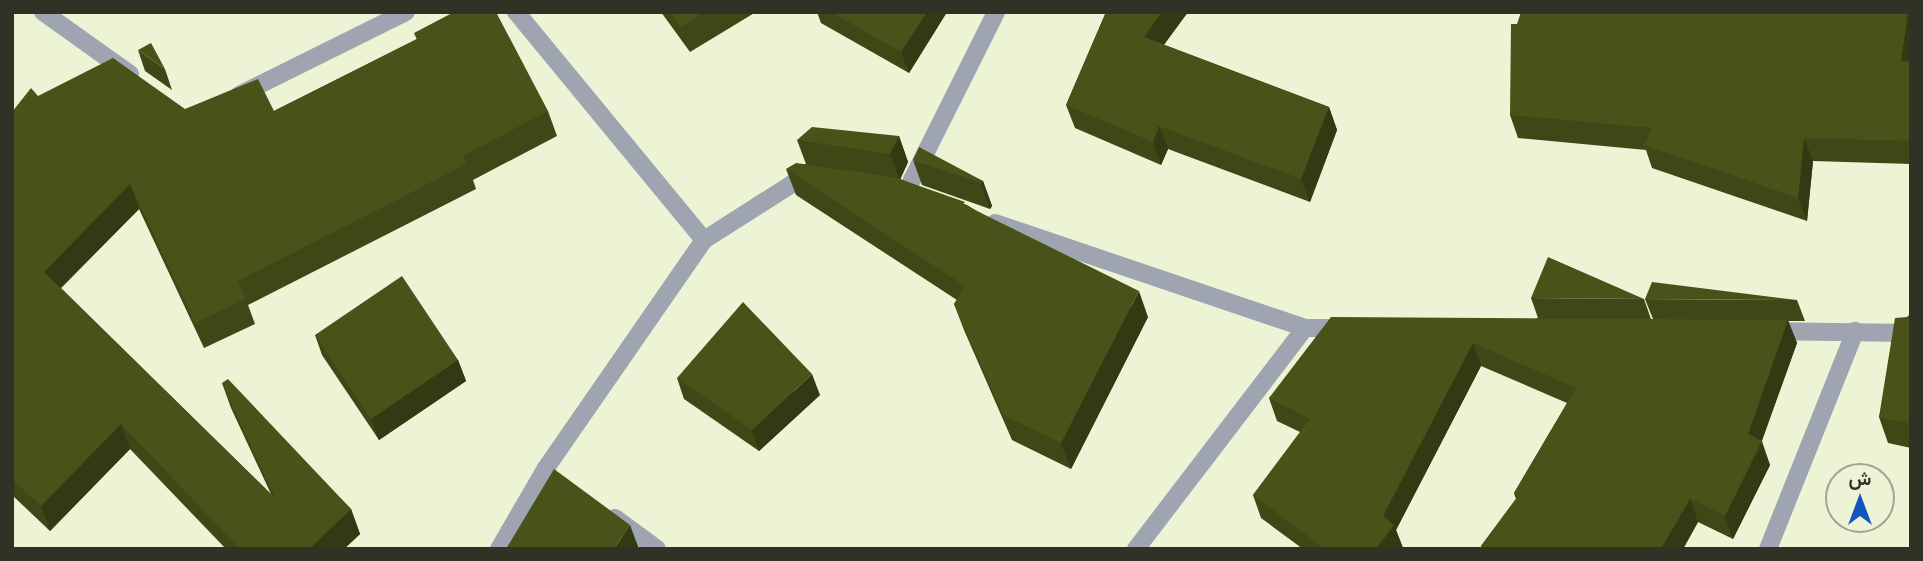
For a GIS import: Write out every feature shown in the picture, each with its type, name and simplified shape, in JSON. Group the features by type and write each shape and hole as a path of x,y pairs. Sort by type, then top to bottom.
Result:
{"street":[{"path":"43,12 150,88"},
{"path":"228,101 405,12"},
{"path":"516,12 704,240"},
{"path":"906,193 996,12"},
{"path":"499,549 704,240 803,177 829,181"},
{"path":"983,219 1305,328 1360,328"},
{"path":"1136,549 1305,328"},
{"path":"1745,331 1911,333"},
{"path":"1768,549 1855,331"},
{"path":"602,508 657,549"}],"building":[{"path":"454,12 496,12 548,111 463,156 467,164 238,281 246,299 195,323 130,184 44,272 275,498 222,383 228,379 351,509 309,549 240,549 121,424 41,506 12,479 12,112 31,88 38,96 113,58 185,109 258,79 274,111 417,39 414,33"},
{"path":"670,12 704,12 681,27"},
{"path":"831,12 927,12 901,52"},
{"path":"1106,12 1162,12 1144,37 1329,107 1301,179 1159,126 1153,142 1066,105"},
{"path":"1521,12 1908,12 1901,61 1911,62 1911,141 1804,138 1798,198 1644,145 1652,128 1510,115 1511,24 1517,24"},
{"path":"151,43 165,69 138,50"},
{"path":"812,127 899,136 890,154 797,140"},
{"path":"919,147 983,181 981,183 913,160"},
{"path":"796,163 894,177 965,202 963,204 1139,291 1061,443 1003,415 954,304 965,286 786,169"},
{"path":"1548,257 1644,299 1531,298"},
{"path":"402,276 458,360 371,419 315,335"},
{"path":"1652,282 1797,300 1645,299"},
{"path":"743,302 812,374 752,430 677,378"},
{"path":"1911,313 1911,424 1879,417 1895,318 1907,317"},
{"path":"1331,317 1788,320 1748,434 1762,441 1725,516 1690,499 1661,549 1485,549 1481,546 1518,496 1514,493 1576,388 1473,343 1383,516 1394,525 1376,549 1325,549 1253,495 1310,419 1269,398"},
{"path":"554,469 630,525 614,549 506,549"}]}
